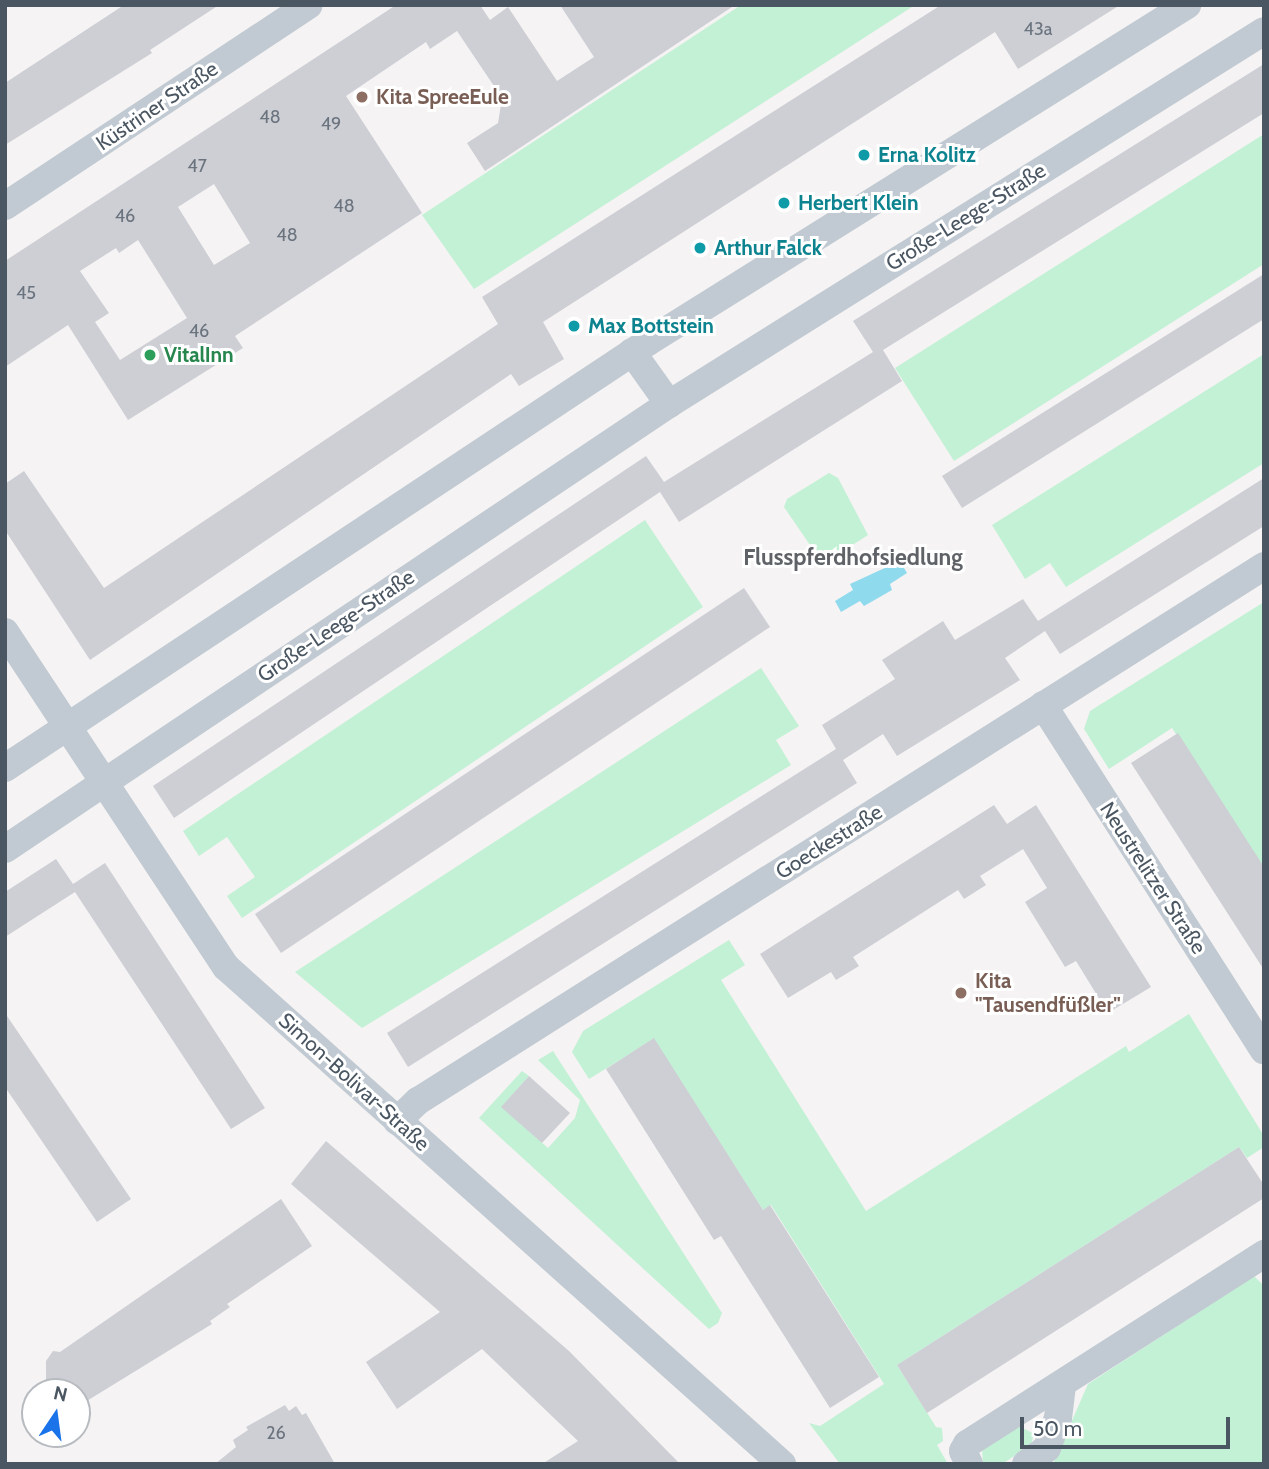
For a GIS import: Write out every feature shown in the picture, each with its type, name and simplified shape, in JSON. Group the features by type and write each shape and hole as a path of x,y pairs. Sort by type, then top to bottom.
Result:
{"street":[{"name":"Küstriner Straße","path":"5,206 309,5"},
{"path":"5,768 632,352 1187,5"},
{"name":"Große-Leege-Straße","path":"5,849 669,404 1264,31"},
{"path":"632,352 669,404"},
{"name":"Goeckestraße","path":"397,1121 418,1101 1264,566"},
{"name":"Simon-Bolivar-Straße","path":"5,632 226,967 782,1464"},
{"name":"Neustrelitzer Straße","path":"1043,705 1264,1051"},
{"path":"969,1464 963,1451 967,1444 1264,1254"},
{"path":"1026,1464 1048,1448 1058,1418 1062,1384"}],"green space":[{"path":"741,5 915,5 474,289 422,215"},
{"path":"1264,134 1264,264 954,461 895,368"},
{"path":"1264,354 1264,463 1066,587 1050,563 1025,579 992,525"},
{"path":"829,473 838,478 868,535 823,564 784,507 787,499"},
{"path":"645,520 703,607 242,918 227,896 255,877 227,837 199,856 183,831"},
{"path":"1264,602 1264,869 1172,728 1109,769 1084,729 1090,711"},
{"path":"761,668 799,726 776,740 791,765 362,1028 295,972"},
{"path":"729,940 745,965 721,980 866,1211 1126,1046 1129,1052 1189,1014 1264,1136 1264,1147 1247,1158 1239,1147 897,1365 936,1427 942,1428 943,1441 937,1445 948,1464 840,1464 809,1423 820,1426 884,1384 771,1205 763,1210 654,1039 589,1079 572,1052 583,1031"},
{"path":"553,1051 722,1313 718,1323 709,1329 479,1118 522,1071 529,1076 502,1107 548,1148 575,1118 580,1100 538,1060"},
{"path":"1254,1276 1264,1286 1264,1464 1053,1464 1088,1384"},
{"path":"1019,1426 1034,1434 1031,1445 1002,1464 983,1464 982,1449"}],"water":[{"path":"900,561 907,573 890,584 892,590 864,606 860,601 841,612 835,601 853,590 850,584"}],"building":[{"path":"124,5 219,5 150,50 152,53 5,145 5,83"},
{"path":"396,5 480,5 490,20 508,7 557,81 594,57 560,5 735,5 485,171 467,143 498,123 502,98 457,31 430,49 426,42 346,96 422,213 235,336 243,348 128,420 68,325 5,367 5,261","holes":["214,184 250,243 214,265 178,207","138,240 187,318 120,360 95,322 109,313 80,271 116,248 119,253"]},
{"path":"941,5 1120,5 1018,69 995,32 543,322 564,359 519,386 511,374 90,660 5,530 5,484 24,471 104,588 498,324 482,297"},
{"path":"1264,64 1264,113 883,350 902,381 679,522 660,492 174,818 153,786 646,456 664,482 873,352 853,321"},
{"path":"1264,274 1264,319 962,508 942,476"},
{"path":"1264,478 1264,526 1060,654 1045,631 1005,658 1020,680 897,756 883,734 843,760 857,783 408,1067 387,1033 836,749 822,725 895,679 882,660 943,621 955,640 1023,599 1038,621"},
{"path":"744,588 770,627 281,953 255,914"},
{"path":"1178,733 1264,867 1264,970 1131,763"},
{"path":"994,805 1007,824 1036,805 1151,987 1108,1013 1076,961 1065,967 1025,902 1047,888 1023,849 980,876 986,885 964,899 958,890 853,957 859,966 836,980 831,972 788,998 760,954"},
{"path":"56,859 73,884 105,863 265,1108 231,1129 75,892 5,937 5,892"},
{"path":"5,1013 131,1199 97,1222 5,1087"},
{"path":"654,1038 763,1210 770,1205 879,1377 830,1408 721,1236 714,1240 606,1069"},
{"path":"529,1076 570,1113 542,1143 501,1107"},
{"path":"326,1141 569,1351 680,1464 542,1464 578,1441 482,1349 397,1409 366,1362 440,1312 291,1184"},
{"path":"1239,1147 1264,1185 1264,1198 927,1413 897,1365"},
{"path":"281,1199 312,1246 227,1304 230,1307 210,1321 212,1324 91,1398 91,1378 46,1378 46,1361 53,1351 60,1352"},
{"path":"285,1405 289,1411 296,1406 302,1415 306,1413 335,1464 215,1464 236,1447 233,1440 248,1430 246,1427"}],"place":[{"name":"Kita SpreeEule","path":"362,97"},
{"name":"Erna Kolitz","path":"864,155"},
{"name":"Herbert Klein","path":"784,203"},
{"name":"Arthur Falck","path":"700,248"},
{"name":"Max Bottstein","path":"574,326"},
{"name":"VitalInn","path":"150,355"},
{"name":"Kita \"Tausendfüßler\"","path":"961,993"}],"district":[{"name":"Flusspferdhofsiedlung","path":"853,557"}]}
